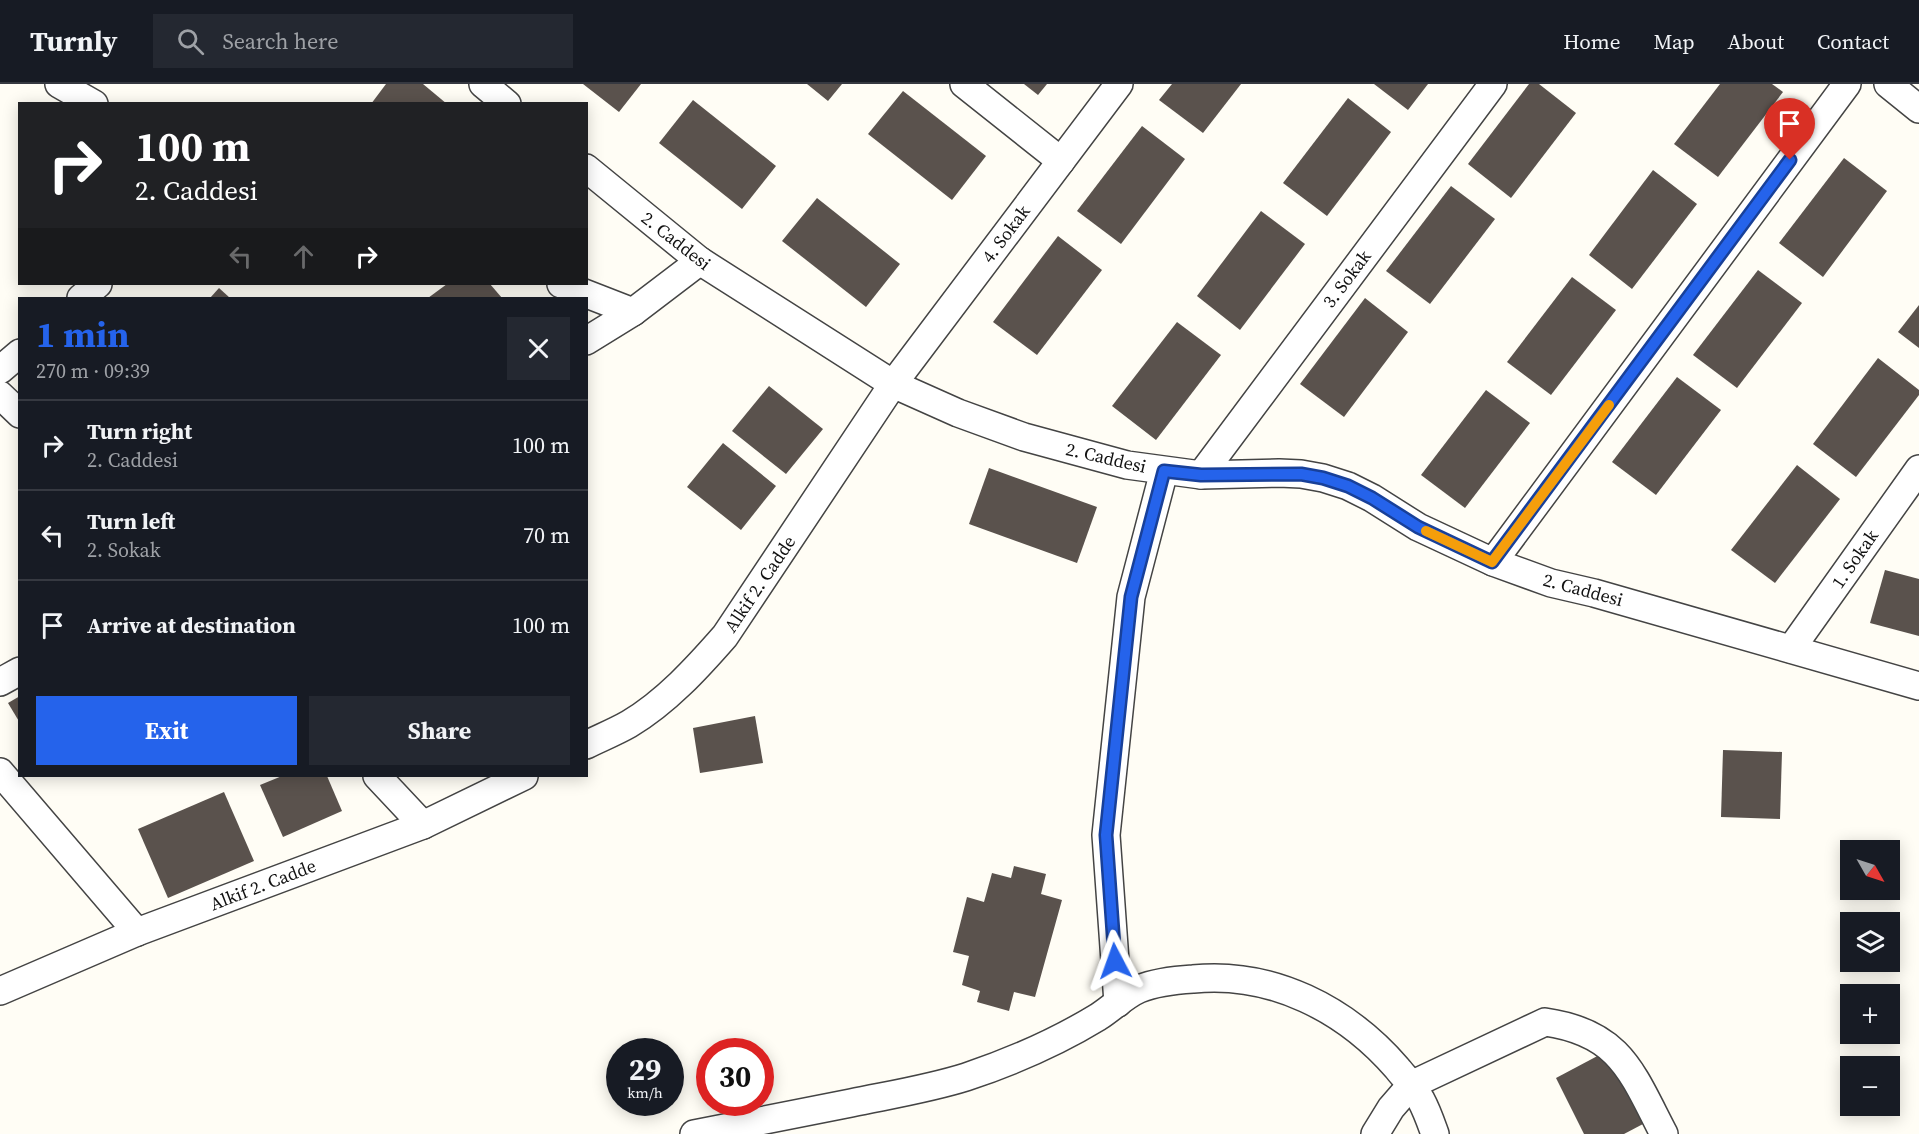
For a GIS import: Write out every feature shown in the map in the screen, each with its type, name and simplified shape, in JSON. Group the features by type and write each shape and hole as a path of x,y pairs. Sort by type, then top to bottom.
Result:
{"street":[{"path":"59,84 90,102"},
{"path":"483,84 505,102"},
{"path":"964,84 1061,161"},
{"name":"4. Sokak","path":"893,384 1119,84"},
{"name":"3. Sokak","path":"1201,475 1493,84"},
{"path":"1492,562 1847,84"},
{"path":"1888,84 1919,109"},
{"name":"2. Caddesi","path":"588,170 700,261 893,384 958,413 1024,437 1127,465 1201,475 1301,474 1323,478 1348,486 1418,527 1492,562 1551,583 1594,593 1919,686"},
{"path":"588,340 633,312 700,261"},
{"path":"82,297 97,285"},
{"path":"564,285 633,312"},
{"path":"0,370 18,355"},
{"name":"Alkif 2. Cadde","path":"588,743 629,723 652,707 701,664 719,643 893,384"},
{"path":"0,395 18,412"},
{"name":"1. Sokak","path":"1791,650 1919,469"},
{"path":"1118,1003 1106,835 1131,597 1164,471"},
{"path":"0,682 18,672"},
{"path":"0,772 137,932"},
{"path":"378,777 423,825"},
{"name":"Alkif 2. Cadde","path":"0,991 137,932 423,825 522,777"},
{"path":"694,1134 919,1090 965,1077 1010,1061 1053,1041 1098,1017 1139,989 1172,981 1206,977 1240,979 1273,986 1318,1004 1352,1024 1378,1046 1411,1084 1422,1101 1435,1134"},
{"path":"1375,1134 1391,1108 1411,1084 1545,1022 1563,1024 1595,1037 1609,1046 1630,1069 1664,1134"}],"building":[{"path":"386,84 423,84 445,102 372,102"},
{"path":"583,84 641,84 619,112"},
{"path":"807,84 842,84 828,101"},
{"path":"1024,84 1047,84 1038,95"},
{"path":"1172,84 1241,84 1203,133 1159,100"},
{"path":"1374,84 1428,84 1408,110"},
{"path":"1529,84 1539,84 1576,113 1511,198 1468,164"},
{"path":"1720,84 1772,84 1783,92 1718,177 1674,144"},
{"path":"903,91 986,156 952,200 868,134"},
{"path":"1348,98 1391,132 1327,216 1283,183"},
{"path":"693,100 776,166 742,209 659,143"},
{"path":"1142,126 1185,159 1121,244 1077,211"},
{"path":"1844,158 1887,191 1823,277 1779,243"},
{"path":"1653,170 1697,204 1632,289 1589,255"},
{"path":"1451,186 1495,219 1430,304 1386,271"},
{"path":"817,198 900,264 866,307 782,241"},
{"path":"1261,211 1305,244 1240,330 1197,296"},
{"path":"1058,236 1102,270 1037,355 993,322"},
{"path":"1758,270 1802,303 1737,388 1693,355"},
{"path":"1572,277 1616,310 1551,395 1507,362"},
{"path":"446,285 491,285 501,297 429,297"},
{"path":"219,288 229,297 211,297"},
{"path":"1365,298 1408,332 1344,417 1300,384"},
{"path":"1919,305 1919,348 1898,332"},
{"path":"1177,322 1221,355 1156,440 1112,406"},
{"path":"1878,358 1919,390 1919,395 1856,477 1813,444"},
{"path":"1677,377 1721,410 1656,495 1612,462"},
{"path":"769,386 823,429 786,474 732,431"},
{"path":"1486,390 1530,423 1465,508 1421,475"},
{"path":"723,443 776,486 741,530 687,487"},
{"path":"1797,465 1840,499 1775,583 1731,550"},
{"path":"989,468 1097,507 1077,563 969,524"},
{"path":"1885,570 1919,579 1919,636 1870,623"},
{"path":"18,697 18,720 8,703"},
{"path":"755,716 763,763 700,773 693,728"},
{"path":"1723,750 1782,752 1780,819 1721,817"},
{"path":"280,777 327,777 342,811 283,837 260,785"},
{"path":"224,792 254,861 168,898 138,829"},
{"path":"1014,866 1046,874 1041,894 1062,900 1035,997 1014,992 1009,1011 977,1002 980,991 962,985 969,956 953,952 967,897 984,902 992,873 1011,878"},
{"path":"1605,1052 1643,1124 1624,1134 1584,1134 1556,1078"}],"slow traffic":[{"path":"1426,531 1492,562 1609,405"}],"route":[{"path":"1115,961 1106,835 1131,597 1164,471 1201,475 1301,474 1323,478 1348,486 1418,527 1492,562 1790,160"}]}
